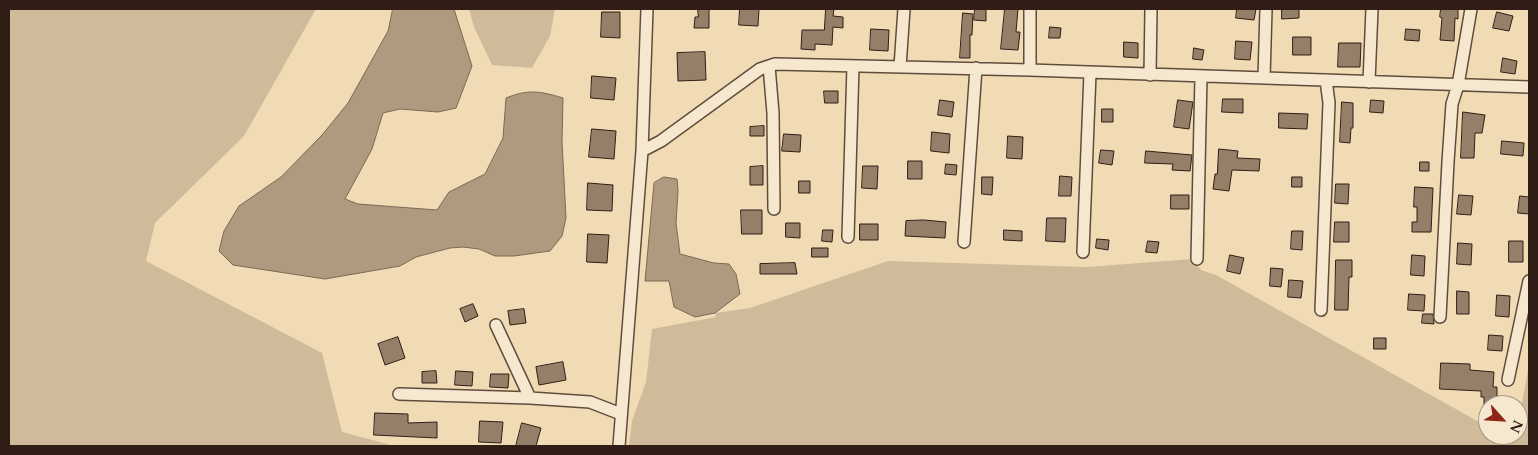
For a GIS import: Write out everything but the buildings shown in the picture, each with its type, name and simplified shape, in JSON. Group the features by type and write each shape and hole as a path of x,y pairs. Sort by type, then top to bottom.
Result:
{"street":[{"path":"619,446 642,151 647,9"},
{"path":"900,67 904,9"},
{"path":"1030,9 1030,70"},
{"path":"1150,74 1151,9"},
{"path":"1264,78 1266,9"},
{"path":"1369,82 1372,9"},
{"path":"1440,317 1452,104 1458,86 1471,9"},
{"path":"642,151 661,142 760,69 775,64 976,68 1529,87"},
{"path":"768,66 773,113 774,209"},
{"path":"848,237 852,66"},
{"path":"964,242 976,68"},
{"path":"1083,252 1090,73"},
{"path":"1197,259 1201,76"},
{"path":"1321,310 1329,103 1326,80"},
{"path":"1508,380 1529,281"},
{"path":"496,325 530,398"},
{"path":"400,394 590,402 622,414"}],"shaded area":[{"path":"9,9 316,9 244,136 155,223 146,261 322,353 342,432 395,446 9,446"},
{"path":"393,9 454,9 472,66 456,108 438,112 400,109 383,113 372,149 345,199 358,204 437,210 449,192 485,174 503,138 506,98 528,92 547,94 563,98 562,142 566,218 562,236 550,251 514,256 495,256 479,249 450,248 416,257 400,266 325,279 233,265 219,251 224,231 239,206 281,177 322,135 348,103 388,31"},
{"path":"469,9 555,9 550,36 532,68 492,65 474,27"},
{"path":"664,177 677,179 676,223 680,254 714,263 729,264 736,274 740,294 715,313 695,317 674,307 669,281 645,281 654,183"},
{"path":"1192,259 1201,270 1216,275 1478,421 1478,445 1528,445 1528,395 1523,395 1529,364 1529,446 629,446 632,421 646,382 652,329 716,317 715,313 750,308 888,261 1087,267"}]}
